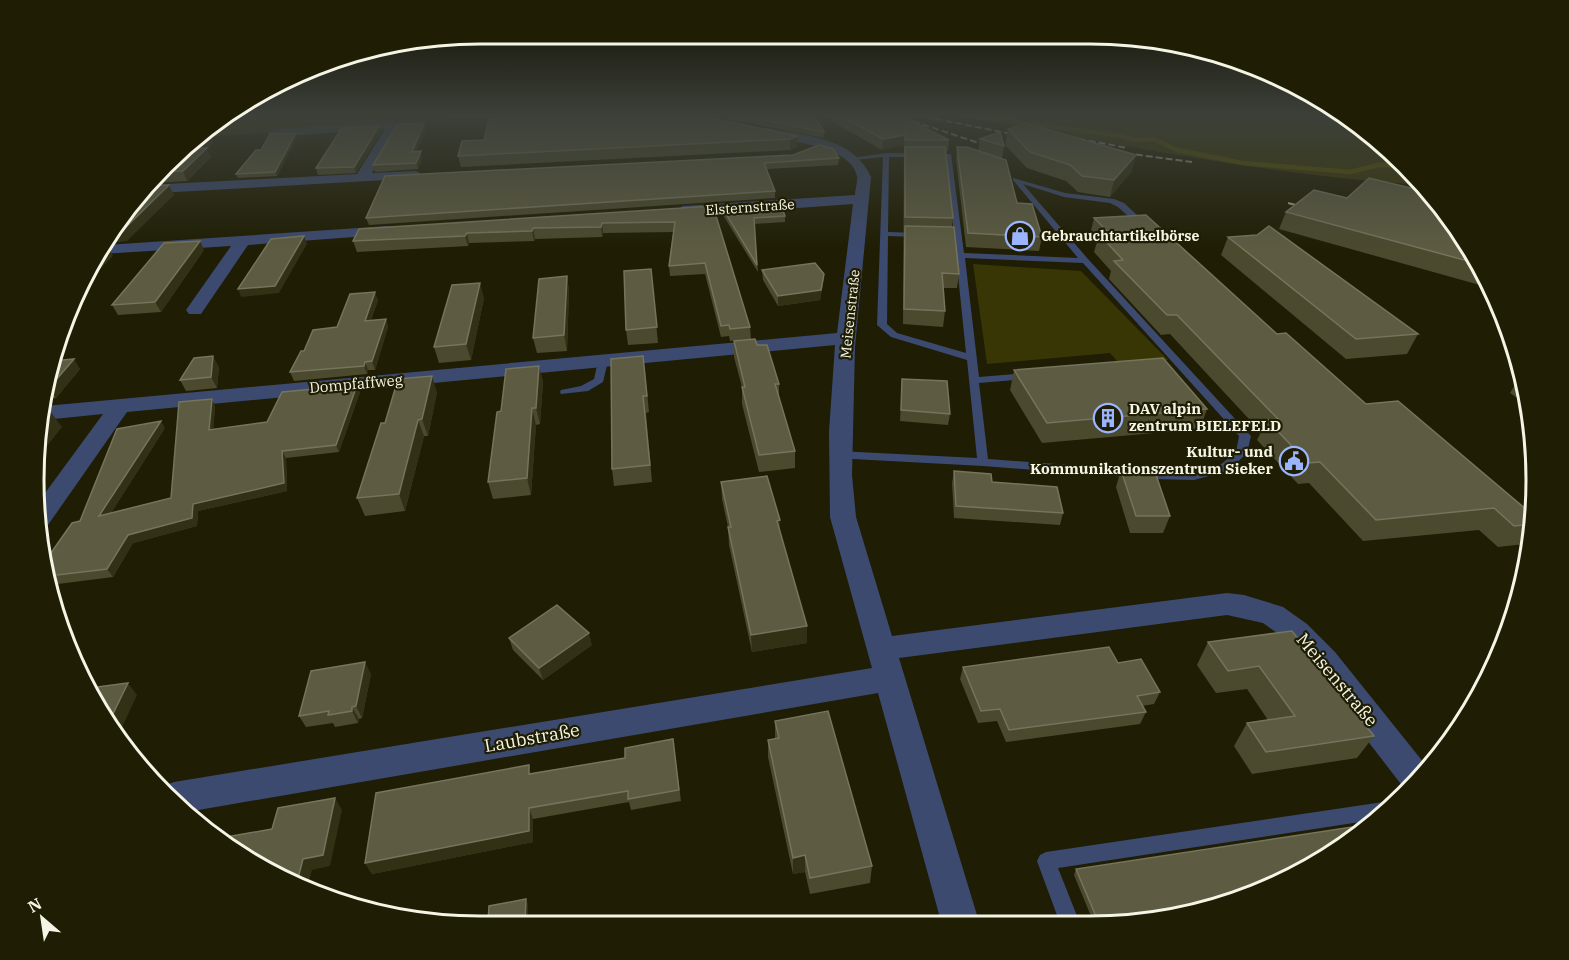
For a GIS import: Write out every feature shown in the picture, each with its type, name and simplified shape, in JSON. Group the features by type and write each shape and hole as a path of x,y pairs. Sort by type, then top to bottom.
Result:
{"street":[{"path":"362,178 373,160"},
{"name":"Meisenstraße","path":"856,160 862,167 864,177 847,338 838,455 843,517 959,916"},
{"path":"154,189 434,174"},
{"name":"Elsternstraße","path":"662,213 862,199"},
{"path":"109,250 404,230"},
{"path":"195,310 243,241"},
{"name":"Dompfaffweg","path":"49,413 847,338"},
{"path":"44,512 120,406"},
{"name":"Meisenstraße","path":"885,663 1227,604 1251,608 1273,615 1310,644 1412,773"},
{"name":"Laubstraße","path":"180,797 885,663"}],"lane":[{"path":"886,160 882,325 894,335 972,358"},
{"path":"953,160 958,237 983,462"},
{"path":"838,455 983,462 1153,475 1194,476 1224,468 1241,453 1245,436 1174,366 1012,176 1064,195 1111,201 1121,205 1156,236"},
{"path":"884,234 926,236"},
{"path":"947,237 958,237"},
{"path":"961,255 1085,261"},
{"path":"565,392 584,389 599,380 603,361"},
{"path":"974,380 1043,375"},
{"path":"1067,916 1046,861 1373,812"}],"shaded area":[{"path":"1208,160 1386,160 1410,184 1365,181"},
{"path":"973,264 1081,271 1168,360 1122,367 1110,353 987,364"}],"building":[{"path":"183,160 195,160 183,171 170,172"},
{"path":"248,160 282,160 275,172 236,174"},
{"path":"321,160 358,160 354,167 316,168"},
{"path":"376,160 417,160 416,163 373,165"},
{"path":"700,160 812,160 764,163 775,191 366,218 385,176"},
{"path":"905,160 946,160 953,218 905,217"},
{"path":"959,160 1006,160 1017,203 1032,204 1042,237 968,233"},
{"path":"1054,160 1132,160 1114,180 1082,176 1070,165"},
{"path":"1369,178 1414,189 1452,237 1466,261 1286,212 1314,190 1347,198"},
{"path":"169,185 121,231 134,214 158,186"},
{"path":"781,205 785,216 754,218 757,265 723,209"},
{"path":"713,206 750,327 730,329 729,325 721,326 705,263 669,266 675,222 602,223 601,227 533,228 532,231 467,233 465,236 353,241 359,229"},
{"path":"1146,215 1277,334 1286,333 1366,404 1398,401 1525,508 1523,525 1514,526 1494,508 1376,520 1320,462 1308,463 1267,420 1278,419 1177,315 1167,315 1114,261 1123,260 1099,234 1110,234 1094,218"},
{"path":"905,226 954,227 959,274 942,273 945,311 904,309"},
{"path":"1269,226 1418,334 1356,339 1228,237 1257,235"},
{"path":"304,236 275,286 238,289 271,239"},
{"path":"200,241 155,302 112,305 164,243"},
{"path":"815,263 824,274 821,290 778,296 762,270"},
{"path":"651,269 657,327 626,330 624,271"},
{"path":"567,276 564,335 533,338 539,279"},
{"path":"480,283 466,344 434,347 452,285"},
{"path":"375,292 365,321 386,319 372,361 365,362 364,366 290,372 301,351 304,351 313,330 337,327 350,294"},
{"path":"755,339 757,345 767,345 779,384 775,384 795,451 759,455 742,387 745,387 734,341"},
{"path":"213,356 211,377 180,380 194,358"},
{"path":"643,356 647,396 643,396 650,465 612,469 611,359"},
{"path":"1163,358 1207,409 1047,423 1014,370"},
{"path":"74,359 55,381 58,367 60,360"},
{"path":"539,366 536,408 532,408 527,478 488,482 497,412 501,411 506,369"},
{"path":"432,376 422,419 418,420 399,494 357,498 381,423 385,423 398,379"},
{"path":"902,379 947,381 950,414 901,410"},
{"path":"357,385 336,445 282,451 284,483 193,504 192,518 128,535 107,569 54,575 50,554 72,523 80,521 117,429 161,421 99,516 171,498 179,402 212,399 209,430 267,422 282,392"},
{"path":"1121,470 1155,472 1170,516 1136,516"},
{"path":"954,471 991,474 992,482 1057,487 1063,513 956,506"},
{"path":"767,476 780,520 777,521 807,626 751,635 721,482"},
{"path":"557,605 589,633 539,668 509,638"},
{"path":"1292,631 1374,736 1266,752 1247,723 1295,716 1259,666 1228,671 1208,642"},
{"path":"1109,647 1118,663 1141,659 1160,692 1137,696 1146,712 1009,730 1000,709 981,711 963,667"},
{"path":"365,662 356,706 352,707 352,711 328,715 329,711 299,716 311,671"},
{"path":"128,683 112,715 102,698 96,687"},
{"path":"828,711 872,866 810,878 805,855 793,858 768,740 779,738 775,721"},
{"path":"673,739 679,790 628,799 628,791 529,808 529,831 365,863 376,793 529,765 529,774 625,758 625,748"},
{"path":"335,798 323,855 303,859 299,876 262,858 228,837 272,829 278,808"},
{"path":"1354,827 1307,858 1256,883 1202,902 1146,913 1096,916 1076,869"},
{"path":"526,899 525,916 488,916 489,906"}],"waterway":[{"path":"1227,160 1350,172 1379,165 1392,166"}],"railway":[{"path":"1175,160 1192,162"},
{"path":"1288,203 1311,209"}],"place":[{"name":"Gebrauchtartikelbörse","path":"1020,236"},
{"name":"DAV alpin zentrum BIELEFELD","path":"1108,418"},
{"name":"Kultur- und Kommunikationszentrum Sieker","path":"1294,461"}]}
